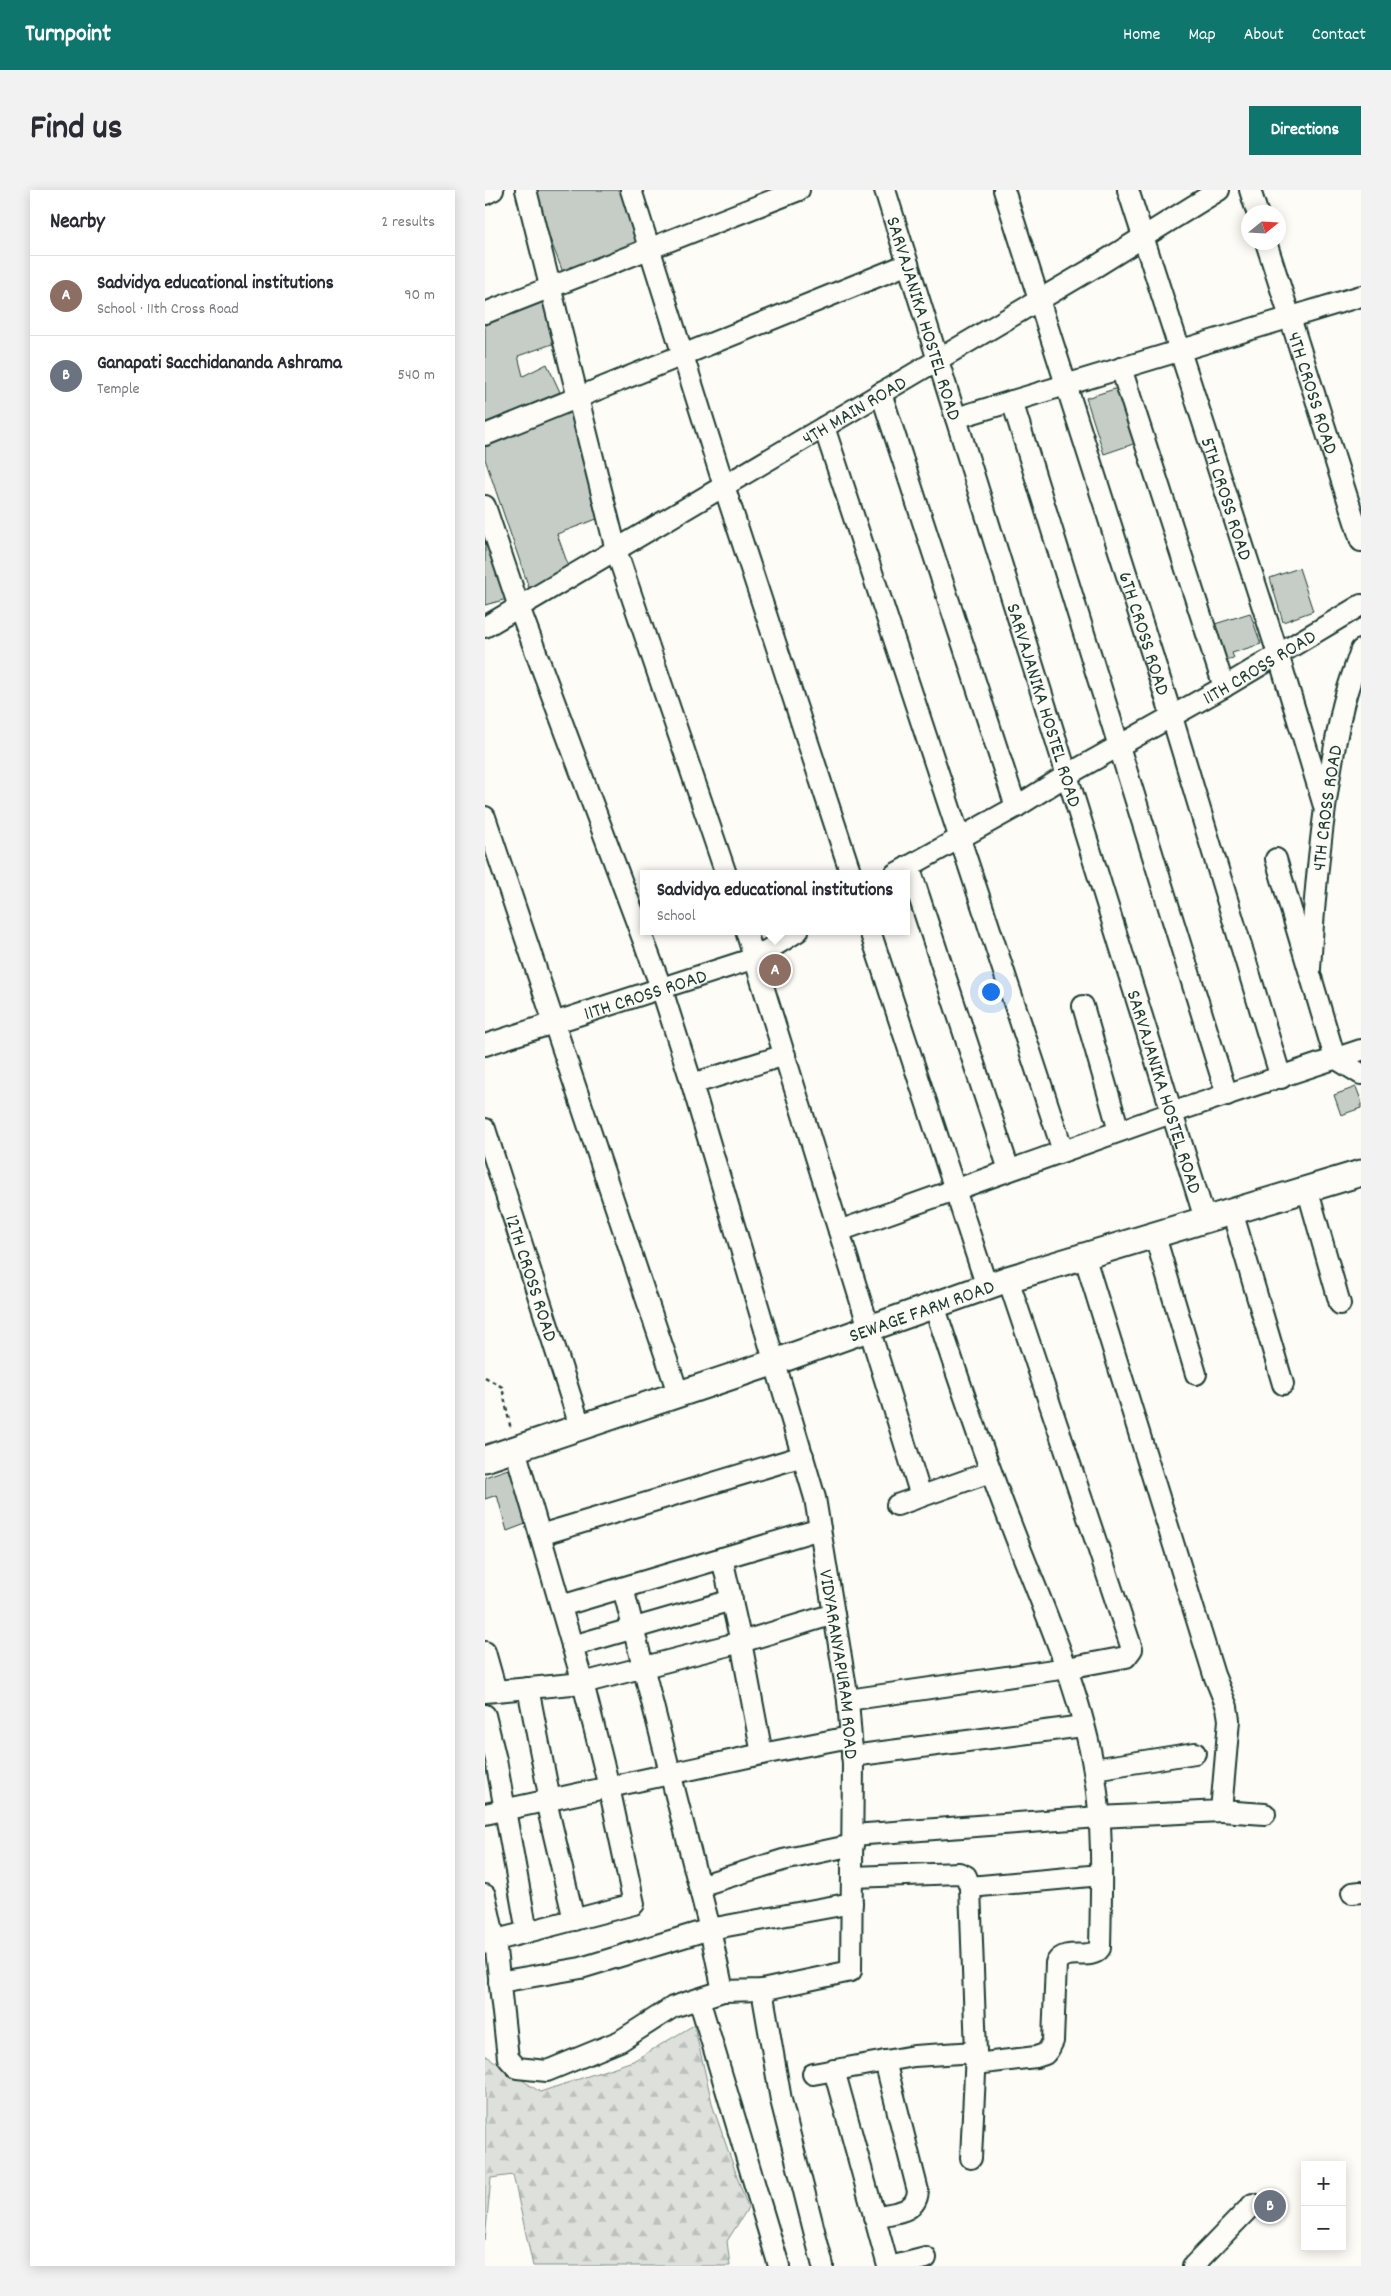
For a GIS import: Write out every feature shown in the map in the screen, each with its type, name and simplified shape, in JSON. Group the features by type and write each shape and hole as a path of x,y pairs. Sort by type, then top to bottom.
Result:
{"main road":[{"name":"SEWAGE FARM ROAD","path":"485,1459 775,1362 997,1283 1084,1255 1155,1236 1205,1219 1361,1173"}],"street":[{"path":"485,194 493,190"},
{"path":"526,190 616,550 725,870"},
{"path":"631,190 724,486 850,870"},
{"path":"485,313 799,190"},
{"name":"SARVAJANIKA HOSTEL ROAD","path":"885,190 1205,1219"},
{"name":"6TH CROSS ROAD","path":"1004,190 1172,717 1281,1078"},
{"name":"5TH CROSS ROAD","path":"1128,190 1278,654 1324,806"},
{"name":"4TH MAIN ROAD","path":"485,627 881,394 937,358 1039,299 1219,190"},
{"path":"1250,190 1255,205"},
{"name":"4TH CROSS ROAD","path":"1269,250 1361,541"},
{"path":"485,435 908,264"},
{"path":"956,418 1361,296"},
{"path":"1121,368 1224,687"},
{"path":"881,394 1016,807"},
{"path":"1012,401 1121,746 1227,1095"},
{"path":"824,427 1063,1151"},
{"name":"VIDYARANYAPURAM ROAD","path":"485,506 519,607 640,931"},
{"name":"11TH CROSS ROAD","path":"902,870 1016,807 1067,774 1121,746 1224,687 1361,605"},
{"name":"4TH CROSS ROAD","path":"1310,968 1314,895 1324,806 1341,713 1361,650"},
{"path":"485,816 678,1393"},
{"path":"1276,860 1310,968 1335,1058 1361,1074"},
{"path":"910,892 1009,1170"},
{"name":"VIDYARANYAPURAM ROAD","path":"641,935 662,990 692,1084 815,1498 848,1700 853,1840 851,1971 762,1990"},
{"path":"747,935 921,1496"},
{"name":"11TH CROSS ROAD","path":"485,1045 662,990 755,958 792,935"},
{"path":"848,1700 1067,1668 1125,1657 1132,1649 997,1283 955,1190 871,935"},
{"path":"1083,1006 1119,1132"},
{"path":"839,1231 1171,1113 1361,1050"},
{"path":"692,1084 785,1055"},
{"name":"12TH CROSS ROAD","path":"485,1129 580,1426"},
{"path":"1307,1188 1340,1304"},
{"path":"1232,1211 1283,1384"},
{"path":"1155,1236 1196,1374"},
{"path":"1084,1255 1214,1675 1227,1707 1229,1720 1221,1811"},
{"path":"813,2074 914,2056 975,2058 1036,2057 1045,2054 1053,2041 1056,1963 1059,1958 1066,1955 1094,1953 1101,1948 1099,1818 1094,1769 1083,1726 1067,1668 990,1472 934,1305"},
{"path":"490,1942 634,1904 609,1787 583,1683 515,1449"},
{"path":"540,1535 803,1456"},
{"path":"897,1505 990,1472"},
{"path":"561,1606 820,1529"},
{"path":"722,1558 741,1642 762,1754"},
{"path":"623,1588 710,1929 723,1992"},
{"path":"573,1646 633,1627 732,1600"},
{"path":"485,1652 491,1692 583,1683 741,1642 834,1614"},
{"path":"528,1688 548,1800 574,1920"},
{"path":"485,1715 505,1810 517,1886 527,1932"},
{"path":"485,1814 762,1754 1083,1726"},
{"path":"1094,1769 1195,1753"},
{"path":"699,1886 853,1840 1099,1818 1221,1811 1265,1814"},
{"path":"853,1877 959,1873 966,1876 970,1887 975,2058 971,2158"},
{"path":"970,1887 1101,1875"},
{"path":"485,1895 490,1942 499,1982 508,2058 517,2068 528,2071 547,2071 620,2041 673,2008 723,1992 762,1990 781,2100 823,2266"},
{"path":"499,1982 581,1968 710,1929 852,1903"},
{"path":"699,1999 779,2266"},
{"path":"875,2216 911,2208 915,2204 918,2191 885,2061"},
{"path":"834,2070 888,2266"},
{"path":"1193,2266 1253,2204"},
{"path":"894,2266 926,2258"}],"path":[{"path":"485,1377 502,1388 515,1449"}],"green space":[{"path":"694,2025 713,2107 748,2208 727,2241 730,2266 533,2266 513,2175 491,2178 485,2240 485,2055 540,2092 633,2061"}],"building":[{"path":"531,190 624,190 642,243 564,275"},
{"path":"542,300 555,343 518,356 523,376 547,364 560,392 485,423 485,325"},
{"path":"1121,387 1142,441 1104,454 1086,398"},
{"path":"573,407 602,517 557,534 568,565 530,591 485,459 485,444"},
{"path":"485,532 507,599 485,605"},
{"path":"1299,568 1313,611 1283,622 1270,578"},
{"path":"1250,613 1261,644 1232,653 1234,658 1225,660 1215,624"},
{"path":"1356,1087 1361,1100 1361,1108 1341,1115 1334,1095"},
{"path":"508,1469 513,1475 528,1523 507,1531 497,1495 485,1499 485,1477"}],"place":[{"name":"Sadvidya educational institutions","path":"775,970"},
{"name":"Ganapati Sacchidananda Ashrama","path":"1270,2206"}]}
